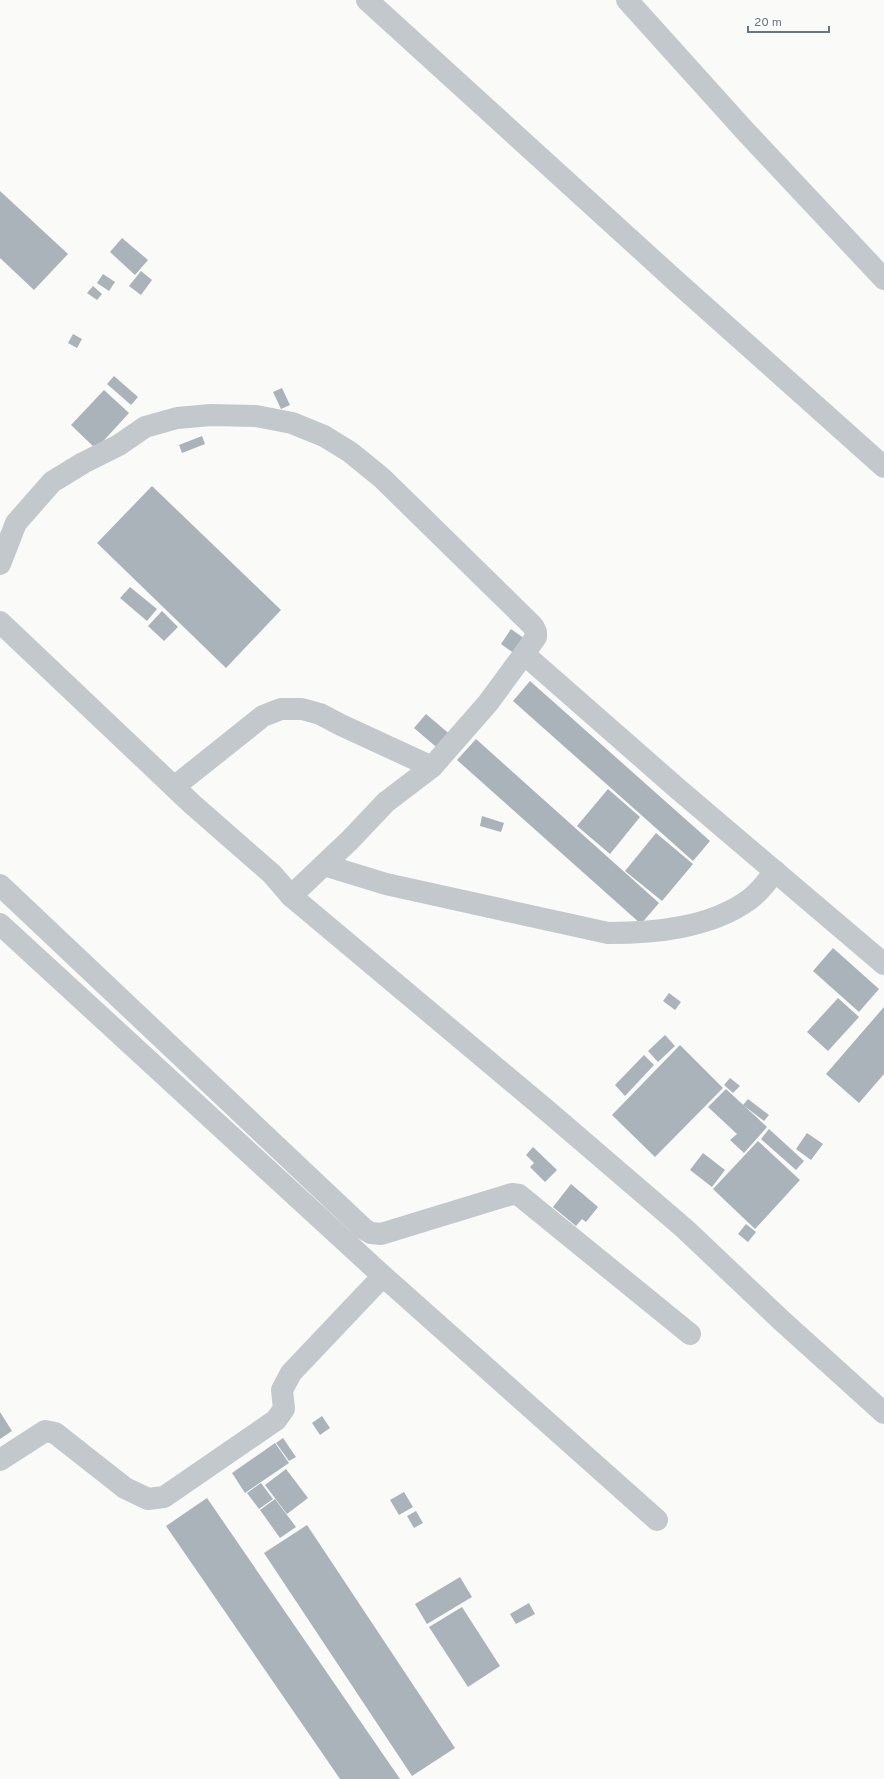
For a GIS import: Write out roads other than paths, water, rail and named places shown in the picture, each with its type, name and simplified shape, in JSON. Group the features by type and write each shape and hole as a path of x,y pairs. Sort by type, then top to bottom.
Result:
{"street":[{"path":"367,0 672,278 884,467"},
{"path":"627,0 746,132 884,279"},
{"path":"0,564 8,524 52,482 83,463 119,445 144,427 177,418 211,415 256,416 292,423 324,436 350,452 376,474 533,626 536,632 536,637 524,654 488,703 432,767 386,802 292,896"},
{"path":"0,622 174,787 272,874 292,896 685,1229 781,1320 884,1413"},
{"path":"524,654 678,789 884,964"},
{"path":"174,787 263,716 281,710 302,709 320,714 432,767"},
{"path":"324,865 386,884 608,933 636,933 670,930 705,921 732,910 750,899 764,886 775,871"},
{"path":"0,885 364,1229 372,1233 381,1234 512,1194 519,1195 690,1334"},
{"path":"0,924 382,1276 656,1520"},
{"path":"0,1460 45,1431 55,1433 125,1488 148,1499 164,1497 276,1420 284,1409 282,1390 291,1373 382,1276"}]}
